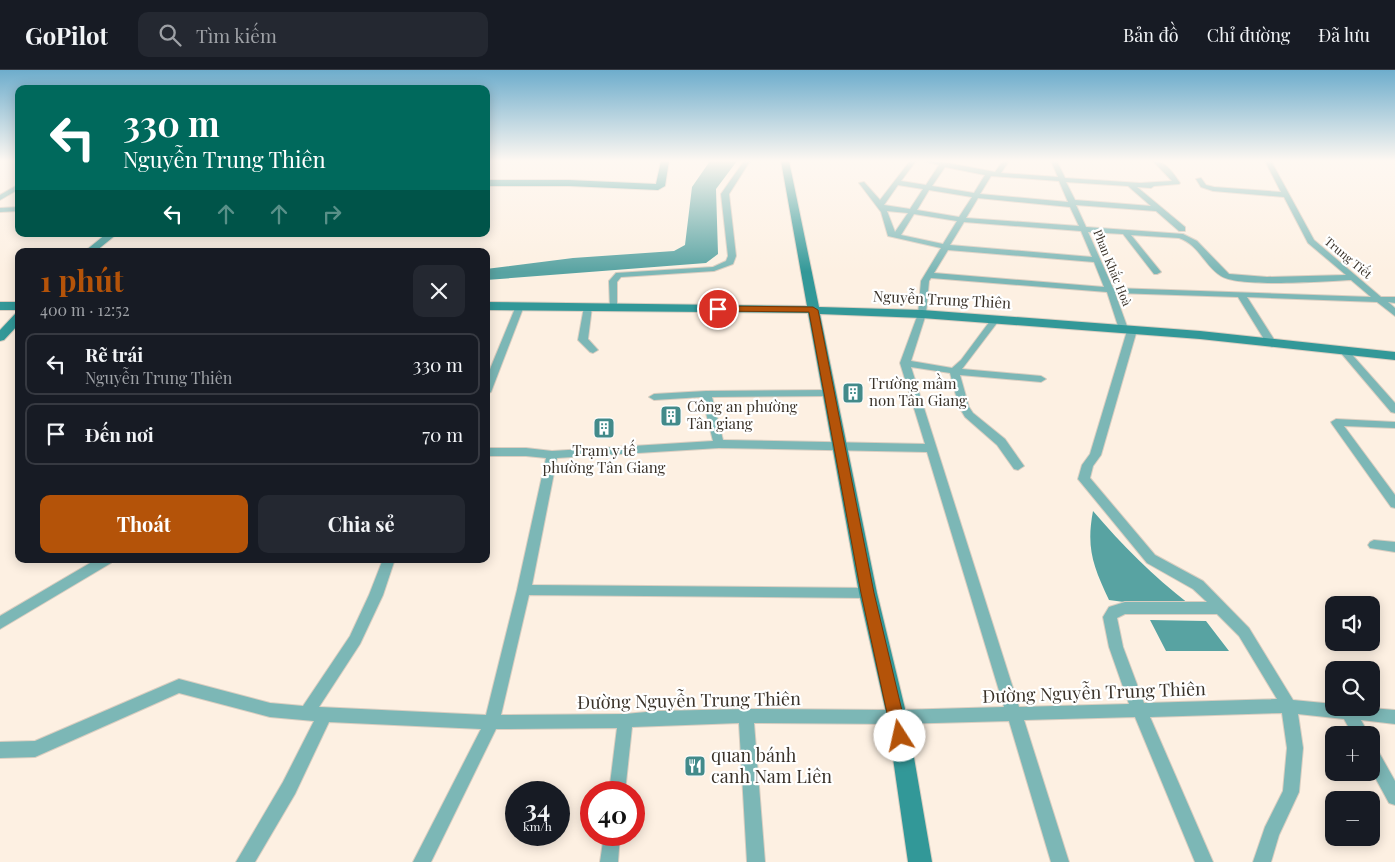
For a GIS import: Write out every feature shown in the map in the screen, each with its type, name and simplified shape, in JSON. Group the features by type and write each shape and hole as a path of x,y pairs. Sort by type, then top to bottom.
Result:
{"street":[{"path":"613,308 613,281 619,275 714,269 730,262 732,256 725,198"},
{"path":"792,198 868,593 897,717 920,862"},
{"path":"874,198 889,221 891,234 896,236 946,247 1097,260"},
{"path":"881,207 887,198"},
{"path":"896,236 921,198"},
{"path":"976,198 925,281 922,314 905,363 1060,862"},
{"path":"1004,198 1158,209"},
{"name":"Phan Khắc Hoà","path":"1071,198 1128,329"},
{"path":"1145,198 1182,229"},
{"name":"Trung Tiết","path":"1288,198 1311,241 1395,313"},
{"path":"881,207 963,220 1175,235 1188,238 1198,245 1224,274 1231,278 1354,277"},
{"path":"0,210 15,209"},
{"path":"1126,233 1157,272"},
{"path":"94,248 108,237"},
{"path":"930,275 1110,290 1395,300"},
{"path":"1242,296 1272,344"},
{"path":"0,306 15,306"},
{"name":"Nguyễn Trung Thiên","path":"490,306 813,310 922,314 1200,335 1395,356"},
{"path":"490,382 520,306"},
{"path":"588,307 583,340 593,350"},
{"path":"954,371 964,362 996,319"},
{"path":"0,337 15,321"},
{"path":"1128,329 1095,455 1088,465 1084,479 1151,559 1198,585 1244,632 1289,706 1295,748 1291,792 1271,834 1262,862"},
{"path":"1344,351 1395,410"},
{"path":"905,363 954,371 1040,379"},
{"path":"954,371 964,407 969,415 1001,442 1018,466"},
{"path":"654,397 706,394 829,393"},
{"path":"706,394 719,444"},
{"path":"1395,425 1336,422 1395,504"},
{"path":"490,452 552,454 719,444 840,448 931,448"},
{"path":"422,862 492,722 524,590 552,454"},
{"path":"1374,545 1395,546"},
{"path":"0,623 100,563"},
{"path":"307,713 355,640 376,595 388,563"},
{"path":"524,590 868,593"},
{"path":"1204,862 1139,710 1110,625 1112,613 1125,608 1220,608"},
{"name":"Đường Nguyễn Trung Thiên","path":"0,750 35,749 179,686 270,710 325,715 492,722 625,721 657,718 746,716 897,717 1014,715 1289,706 1325,710"},
{"path":"245,862 289,788 325,715"},
{"name":"Đường Nguyễn Trung Thiên","path":"1380,715 1395,717"},
{"path":"746,716 756,862"},
{"path":"618,781 625,721"},
{"path":"1380,770 1395,797"},
{"path":"609,862 611,846"}],"water":[{"path":"691,198 716,198 718,254 706,263 490,280 490,268 573,258 674,251 685,245"},
{"path":"1093,511 1138,560 1189,604 1109,600 1092,557 1090,536"},
{"path":"1150,620 1206,621 1229,651 1166,651"}],"place":[{"name":"Trường mầm non Tân Giang","path":"853,393"},
{"name":"Công an phường Tân giang","path":"671,416"},
{"name":"Trạm y tế phường Tân Giang","path":"604,428"},
{"name":"quan bánh canh Nam Liên","path":"695,766"}],"route":[{"path":"718,309 813,310 868,593 900,736"}]}
